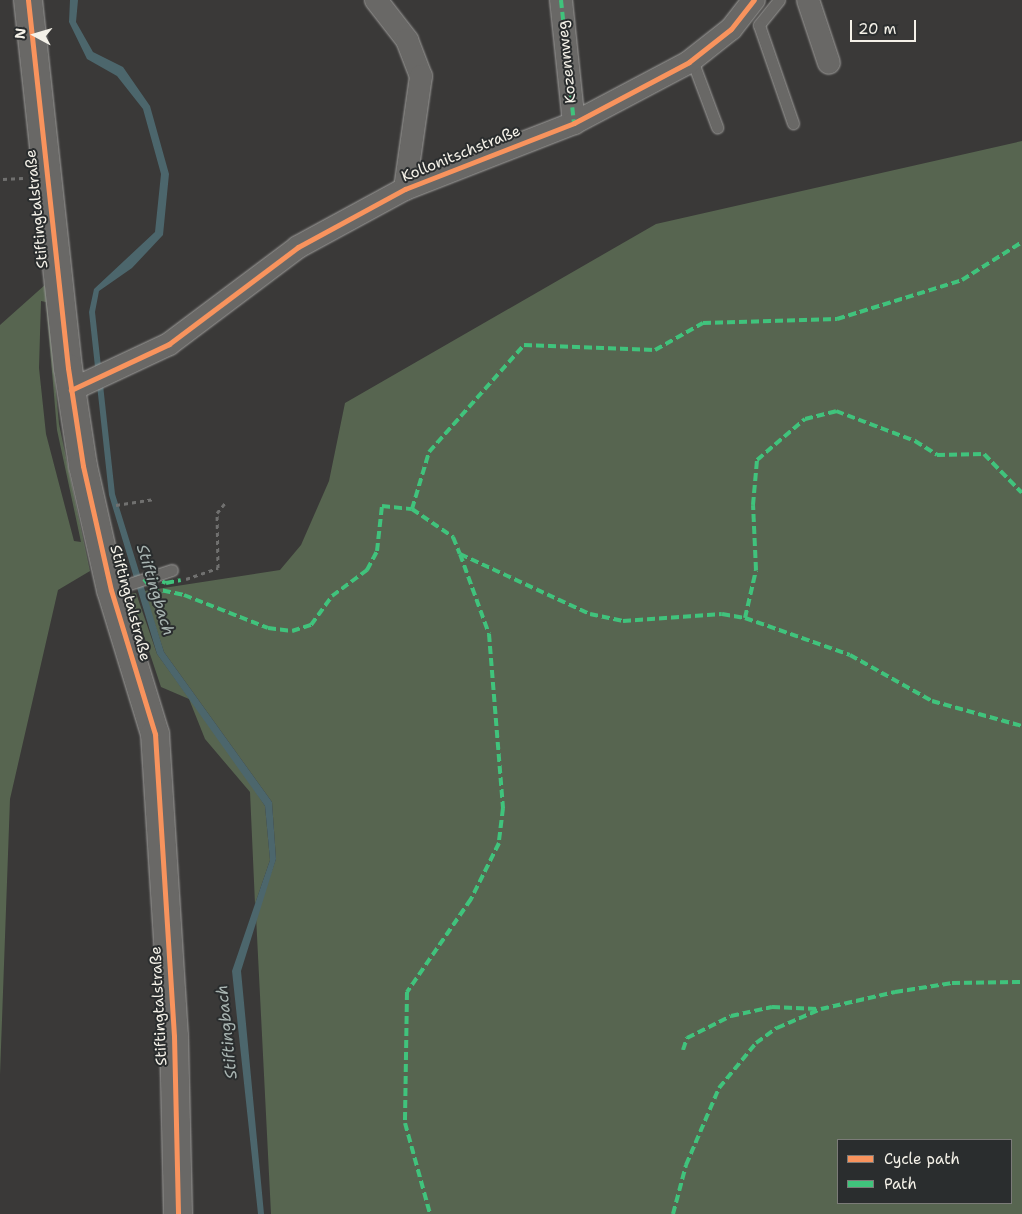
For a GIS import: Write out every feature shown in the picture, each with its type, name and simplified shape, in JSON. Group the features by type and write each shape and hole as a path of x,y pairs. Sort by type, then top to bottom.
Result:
{"street":[{"name":"Stiftingtalstraße","path":"28,0 80,386 121,586 155,734 174,1036 178,1214"},
{"name":"Kollonitschstraße","path":"376,0 407,40 421,76 405,189"},
{"name":"Kozennweg","path":"561,0 574,123"},
{"name":"Kollonitschstraße","path":"80,386 169,344 298,247 405,189 574,123 692,60 730,29 754,0"},
{"path":"808,0 830,64"}],"lane":[{"path":"779,0 759,25 793,123"},
{"path":"692,60 716,127"},
{"path":"121,586 172,570"}],"path":[{"path":"3,179 23,178"},
{"path":"123,503 155,499"},
{"path":"181,580 218,568 216,513 225,503"}],"green space":[{"path":"1022,141 1022,1214 271,1214 256,916 276,859 272,802 164,652 144,591 280,570 301,545 329,481 345,403 656,224"},
{"path":"46,284 59,424 90,571 58,590 10,799 0,1075 0,325","holes":["41,301 46,302 57,430 81,542 74,541 46,434 39,368"]},
{"path":"136,593 157,654 244,774 265,806 270,860 255,904 250,792 205,739 189,699 161,687 130,594"}],"water":[{"name":"Stiftingbach","path":"70,0 78,0 76,22 93,52 123,67 150,106 169,174 163,235 132,268 99,291 95,312 115,494 164,652 272,802 276,859 241,971 264,1214 258,1214 232,971 270,860 265,806 157,654 109,495 89,312 94,289 155,232 161,174 143,109 117,76 87,59 69,22"}],"marked path":[{"path":"561,0 574,123"},
{"path":"412,509 429,452 524,345 655,350 703,323 837,319 962,280 1022,242"},
{"path":"745,618 756,570 753,505 757,460 805,419 836,411 915,441 937,455 984,454 1022,493"},
{"path":"144,579 151,588 184,595 268,628 292,631 311,625 332,596 367,570 377,551 382,506 412,509 453,537 489,634 503,808 499,843 471,899 407,992 405,1123 430,1214"},
{"path":"460,554 590,614 623,621 722,614 745,618 850,655 932,701 1022,726"},
{"path":"151,577 166,583 181,580"},
{"path":"673,1214 686,1165 719,1088 756,1043 777,1028 821,1009 895,992 952,983 1022,982"},
{"path":"683,1050 687,1038 731,1016 772,1007 818,1009"}],"cycle path":[{"path":"28,0 68,368 83,466 111,590 155,734 174,1036 178,1214"},
{"path":"71,390 169,344 298,247 405,189 574,123 689,62 731,29 754,0"}]}
